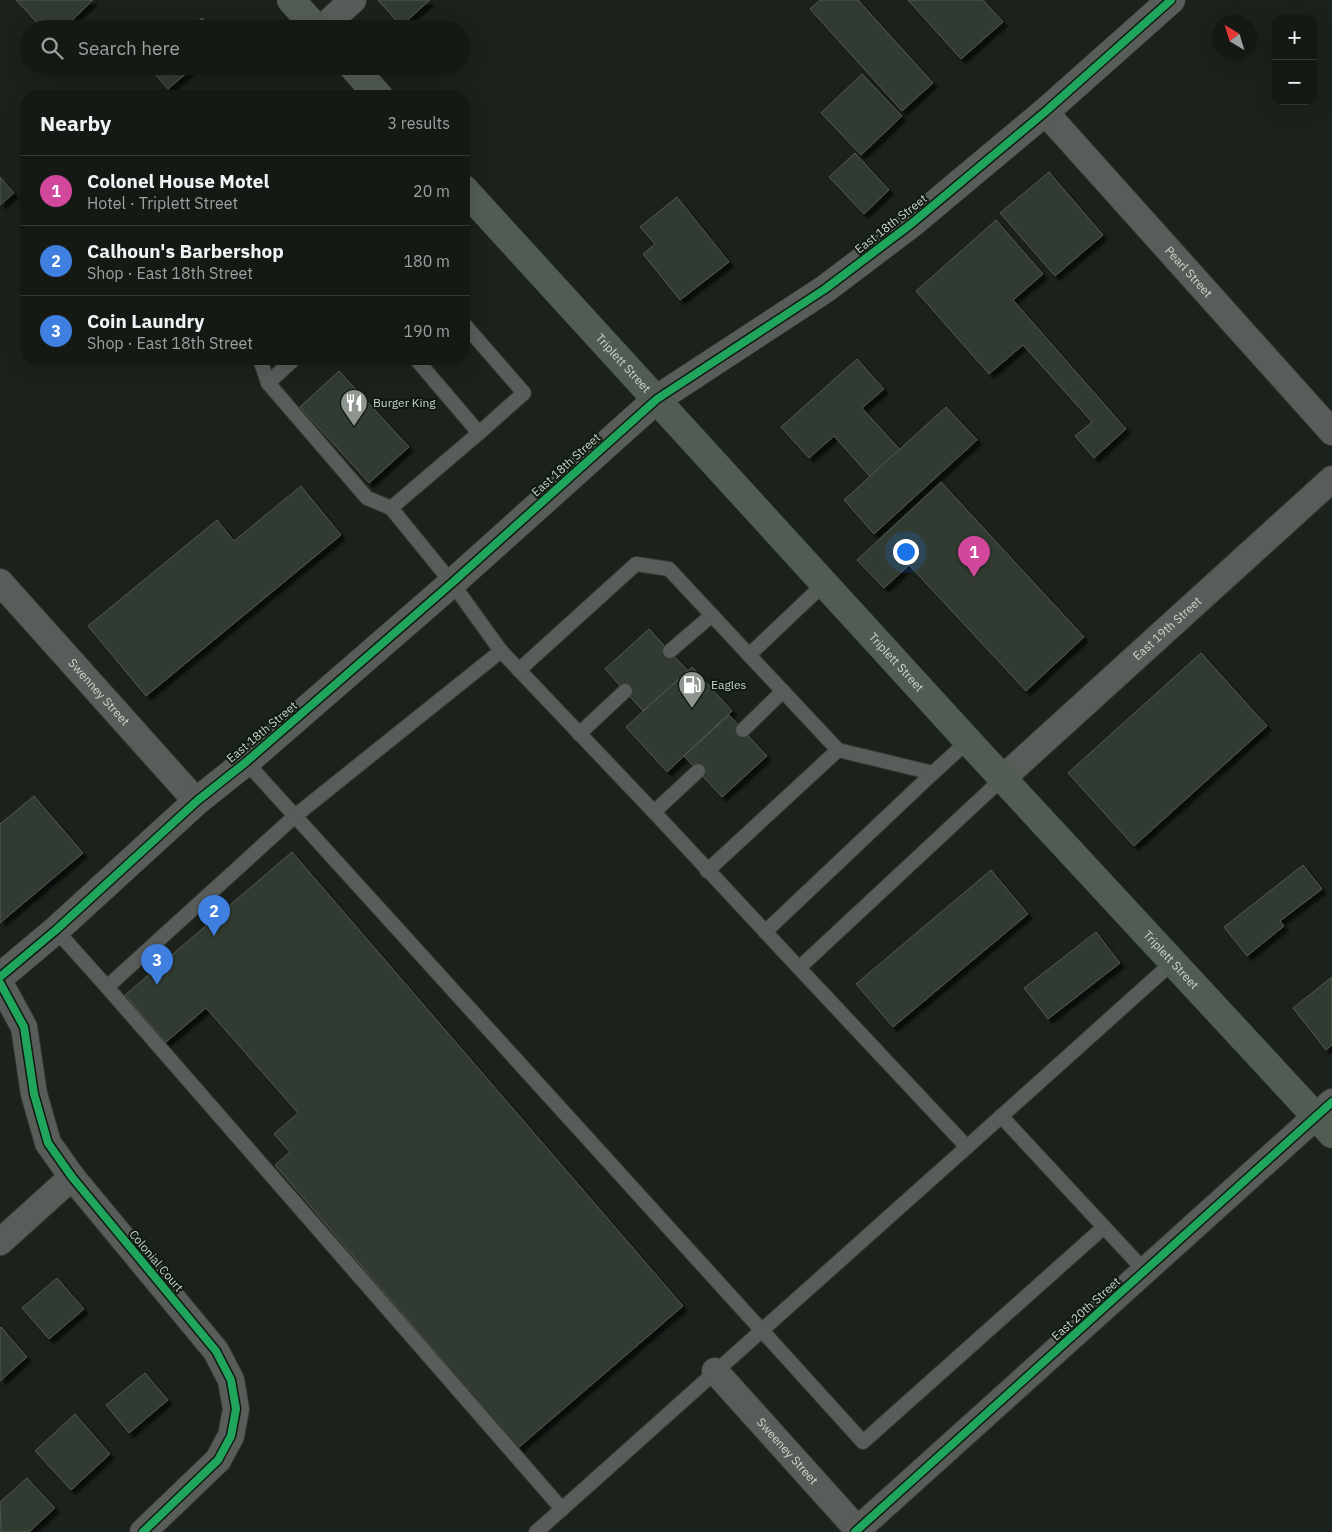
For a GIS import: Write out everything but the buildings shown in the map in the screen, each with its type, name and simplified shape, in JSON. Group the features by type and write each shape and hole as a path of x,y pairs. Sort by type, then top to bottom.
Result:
{"main road":[{"path":"291,0 310,20"},
{"path":"360,75 374,90"},
{"name":"Triplett Street","path":"470,202 657,399 968,741 1173,962 1327,1118"}],"street":[{"path":"330,20 353,0"},
{"name":"East 18th Street","path":"0,977 56,930 197,801 246,762 452,583 657,399 825,289 911,224 1045,112 1171,0"},
{"name":"Pearl Street","path":"1045,112 1332,432"},
{"name":"East 19th Street","path":"1003,778 1332,479"},
{"name":"Swenney Street","path":"0,582 197,801"},
{"name":"Colonial Court","path":"0,983 24,1027 34,1094 48,1143 72,1177 216,1351 231,1380 236,1409 231,1436 218,1460 143,1532"},
{"name":"East 20th Street","path":"856,1531 1145,1271 1327,1118"},
{"path":"0,1242 72,1177"},
{"name":"Sweeney Street","path":"716,1371 856,1531"}],"lane":[{"path":"391,508 524,393 470,331"},
{"path":"262,365 268,383 367,498 391,508 452,583 501,651 967,1147"},
{"path":"268,383 288,365"},
{"path":"421,365 479,433"},
{"path":"520,670 636,564 669,569 838,750 933,773"},
{"path":"750,655 825,583"},
{"path":"670,651 712,614"},
{"path":"108,987 295,816 501,651"},
{"path":"743,730 783,691"},
{"path":"580,734 626,692"},
{"path":"765,932 968,741"},
{"path":"707,871 838,750"},
{"path":"246,762 863,1442 1104,1227"},
{"path":"654,812 698,771"},
{"path":"799,968 1003,778"},
{"path":"56,930 108,987 562,1509"},
{"path":"536,1532 1173,962"},
{"path":"1001,1116 1145,1271"}],"cycle path":[{"path":"0,977 56,930 197,801 246,762 452,583 657,399 825,289 911,224 1045,112 1171,0"},
{"path":"0,983 24,1027 34,1094 48,1143 72,1177 216,1351 231,1380 236,1409 231,1436 218,1460 143,1532"},
{"path":"855,1532 1332,1102"}],"place":[{"name":"Burger King","path":"354,427"},
{"name":"Colonel House Motel","path":"974,577"},
{"name":"Eagles","path":"692,709"},
{"name":"Calhoun's Barbershop","path":"214,936"},
{"name":"Coin Laundry","path":"157,985"}]}
